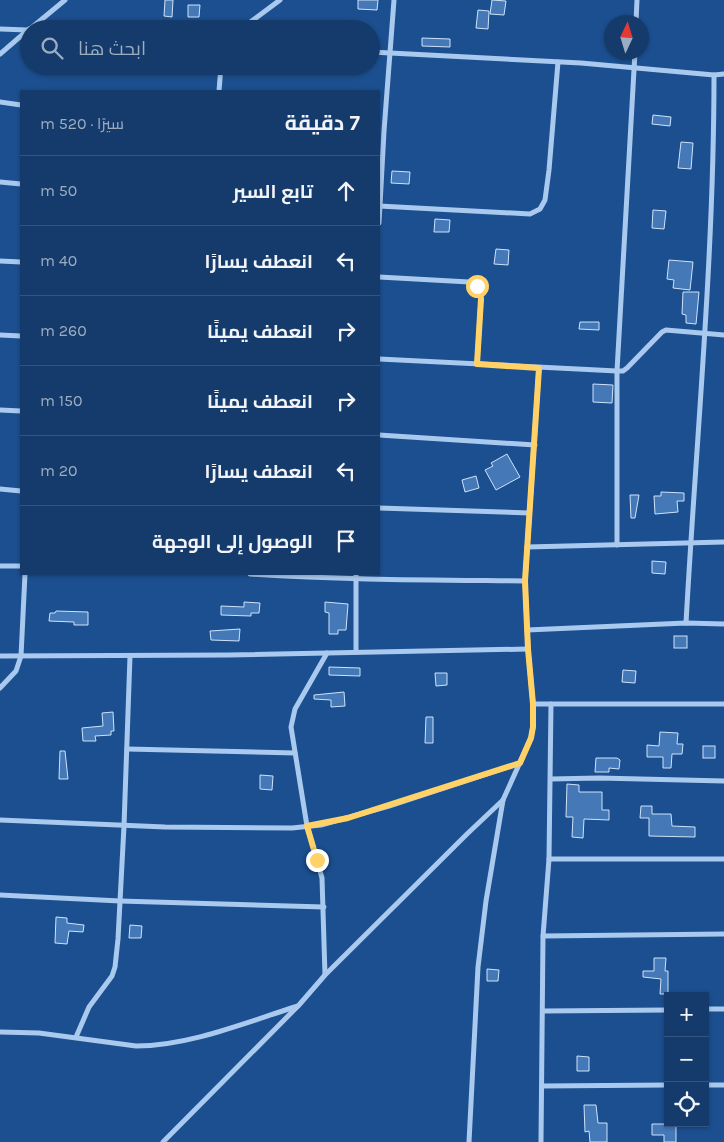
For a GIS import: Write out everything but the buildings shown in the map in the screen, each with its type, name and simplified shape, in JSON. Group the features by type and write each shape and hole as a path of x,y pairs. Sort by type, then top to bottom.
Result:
{"street":[{"path":"41,20 65,0"},
{"path":"253,20 280,0"},
{"path":"380,168 381,131 391,53 394,0"},
{"path":"636,15 637,0"},
{"path":"0,30 20,30"},
{"path":"0,54 20,37"},
{"path":"380,52 634,67 714,75 724,74"},
{"path":"617,545 617,371 634,60"},
{"path":"380,206 530,214 540,209 545,200 549,170 558,62"},
{"path":"219,90 220,75"},
{"path":"686,623 690,543 706,334 714,155 714,75"},
{"path":"0,102 20,105"},
{"path":"0,182 20,184"},
{"path":"0,260 20,262"},
{"path":"380,278 469,282 477,286 481,299 477,364"},
{"path":"380,359 623,371 666,330 724,335"},
{"path":"0,335 20,336"},
{"path":"469,1142 478,967 486,901 504,800 531,738 533,727 525,581 539,368"},
{"path":"0,410 20,411"},
{"path":"380,435 535,445"},
{"path":"0,489 20,491"},
{"path":"380,508 529,513"},
{"path":"527,547 724,542"},
{"path":"0,566 20,566"},
{"path":"0,688 16,671 21,656 25,575"},
{"path":"266,575 525,581"},
{"path":"356,576 356,652"},
{"path":"527,630 686,623 724,624"},
{"path":"0,656 130,656 528,649"},
{"path":"325,975 324,907 320,869 307,826 291,727 294,709 327,653"},
{"path":"76,1037 89,1007 112,976 115,967 124,826 130,656"},
{"path":"533,704 724,704"},
{"path":"540,1142 543,1011 542,936 549,859 551,704"},
{"path":"127,749 295,753"},
{"path":"0,820 124,826 228,828 307,826 348,818 520,763"},
{"path":"551,779 599,778 724,781"},
{"path":"163,1142 299,1005 325,975 467,834 504,800"},
{"path":"549,859 724,859"},
{"path":"0,895 120,901 324,907"},
{"path":"542,936 724,934"},
{"path":"0,1032 39,1033 136,1046 167,1044 191,1039 299,1005"},
{"path":"709,1010 724,1009"},
{"path":"543,1011 664,1010"},
{"path":"542,1086 664,1085"},
{"path":"709,1085 724,1085"}],"route":[{"path":"317,860 307,826 321,825 348,818 520,763 531,738 533,704 525,581 539,368 477,364 481,299 477,286"}]}
